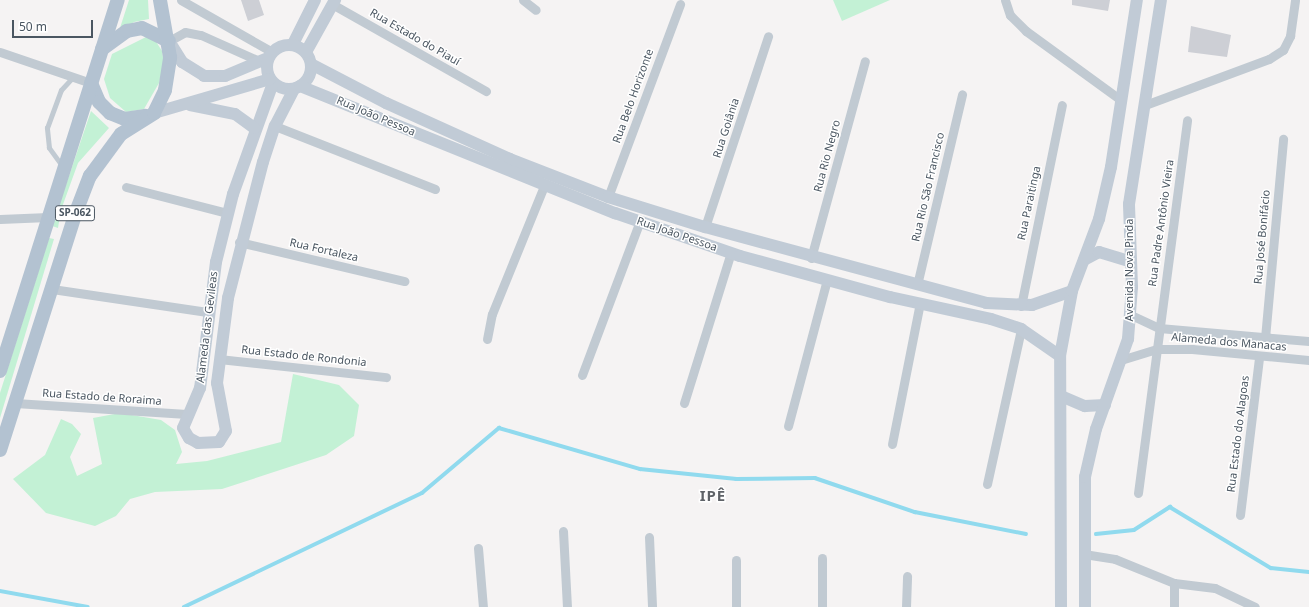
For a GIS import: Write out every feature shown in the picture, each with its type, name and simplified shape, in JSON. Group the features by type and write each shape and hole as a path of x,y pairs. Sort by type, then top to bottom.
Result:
{"main road":[{"name":"SP-062","path":"0,371 118,0"},
{"path":"91,83 100,102 110,113 125,119 154,113 170,74 169,40 160,0"},
{"path":"102,49 127,32 142,28 169,40"},
{"name":"SP-062","path":"0,450 90,176 121,134 154,113"}],"street":[{"path":"181,0 267,57"},
{"path":"267,57 201,35 184,32 169,40 182,62 204,76 225,76 267,57 293,44 315,0"},
{"path":"523,0 536,10"},
{"path":"1005,0 1010,15 1026,31 1121,100"},
{"path":"1060,607 1060,356 1072,291 1084,260 1111,167 1137,0"},
{"name":"Avenida Nova Pinda","path":"1085,607 1085,477 1105,405 1124,359 1131,316 1129,204 1161,0"},
{"path":"1145,105 1268,59 1282,50 1290,36 1295,0"},
{"path":"306,52 333,2"},
{"name":"Rua Estado do Piauí","path":"333,2 486,91"},
{"name":"Rua Belo Horizonte","path":"608,197 680,4"},
{"name":"Rua Goiânia","path":"706,227 768,36"},
{"path":"293,44 306,52 311,64"},
{"path":"0,52 91,83"},
{"name":"Alameda das Gevileas","path":"267,57 272,81 254,128 228,213 208,312 200,388 187,414 183,428 189,438 211,444 223,437 227,421 218,398 219,359 239,242 275,126 297,88 309,77 311,64"},
{"name":"Rua Rio Negro","path":"811,258 865,61"},
{"name":"Rua João Pessoa","path":"311,64 386,103 510,159 608,197 706,227 811,258 986,303 1021,306 1072,291"},
{"path":"154,113 272,81 297,88"},
{"name":"Rua João Pessoa","path":"297,88 544,186 731,252 827,279 1021,329 1060,356"},
{"name":"Rua Rio São Francisco","path":"917,285 962,94"},
{"path":"183,105 234,114 254,128"},
{"name":"Rua Paraitinga","path":"1021,306 1062,105"},
{"name":"Rua Padre Antônio Vieira","path":"1138,493 1187,120"},
{"path":"275,126 435,188"},
{"name":"Rua José Bonifácio","path":"1265,338 1282,139"},
{"path":"487,340 492,314 544,186"},
{"path":"126,187 228,213"},
{"path":"0,219 48,217"},
{"path":"582,376 640,221"},
{"name":"Rua Fortaleza","path":"239,242 404,281"},
{"path":"684,403 731,252"},
{"path":"1084,260 1093,253 1109,252 1129,261"},
{"path":"788,426 827,279"},
{"path":"52,289 208,312"},
{"path":"892,444 920,303"},
{"name":"Alameda dos Manacas","path":"1131,316 1159,328 1309,341"},
{"path":"987,484 1021,329"},
{"name":"Alameda dos Manacas","path":"1124,359 1157,349 1309,360"},
{"name":"Rua Estado do Alagoas","path":"1240,515 1259,357"},
{"name":"Rua Estado de Rondonia","path":"219,359 386,377"},
{"path":"1061,396 1084,406 1105,405"},
{"name":"Rua Estado de Roraima","path":"15,403 187,414"},
{"path":"563,531 567,607"},
{"path":"649,537 652,607"},
{"path":"478,548 483,607"},
{"path":"1084,554 1115,559 1174,583 1215,588 1255,607"},
{"path":"822,558 822,607"},
{"path":"736,560 736,607"},
{"path":"906,607 907,576"},
{"path":"1174,583 1174,607"}],"lane":[{"path":"64,168 49,148 47,128 61,90 73,77"}],"green space":[{"path":"129,0 148,0 149,19 134,22 119,31"},
{"path":"833,0 890,0 842,21"},
{"path":"146,37 155,40 162,51 164,64 159,83 144,109 126,112 110,98 104,79 112,54"},
{"path":"91,111 109,128 78,163 61,210 58,228 52,226"},
{"path":"49,238 54,239 0,418 0,393"},
{"path":"293,374 339,385 359,405 354,436 326,455 222,489 155,492 130,499 116,516 95,526 46,513 13,479 45,455 61,419 72,424 81,434 70,457 77,476 102,464 93,418 120,413 161,420 175,430 182,452 176,464 207,461 281,442"}],"building":[{"path":"241,0 259,0 264,15 248,21"},
{"path":"1072,0 1110,0 1108,11 1072,5"},
{"path":"1191,26 1231,35 1227,57 1188,52"}],"waterway":[{"path":"184,607 422,493 499,428 640,469 736,479 815,478 915,512 1026,534"},
{"path":"1096,534 1134,530 1170,507 1271,568 1309,572"},
{"path":"0,591 88,607"}],"district":[{"name":"IPÊ","path":"713,496"}]}
